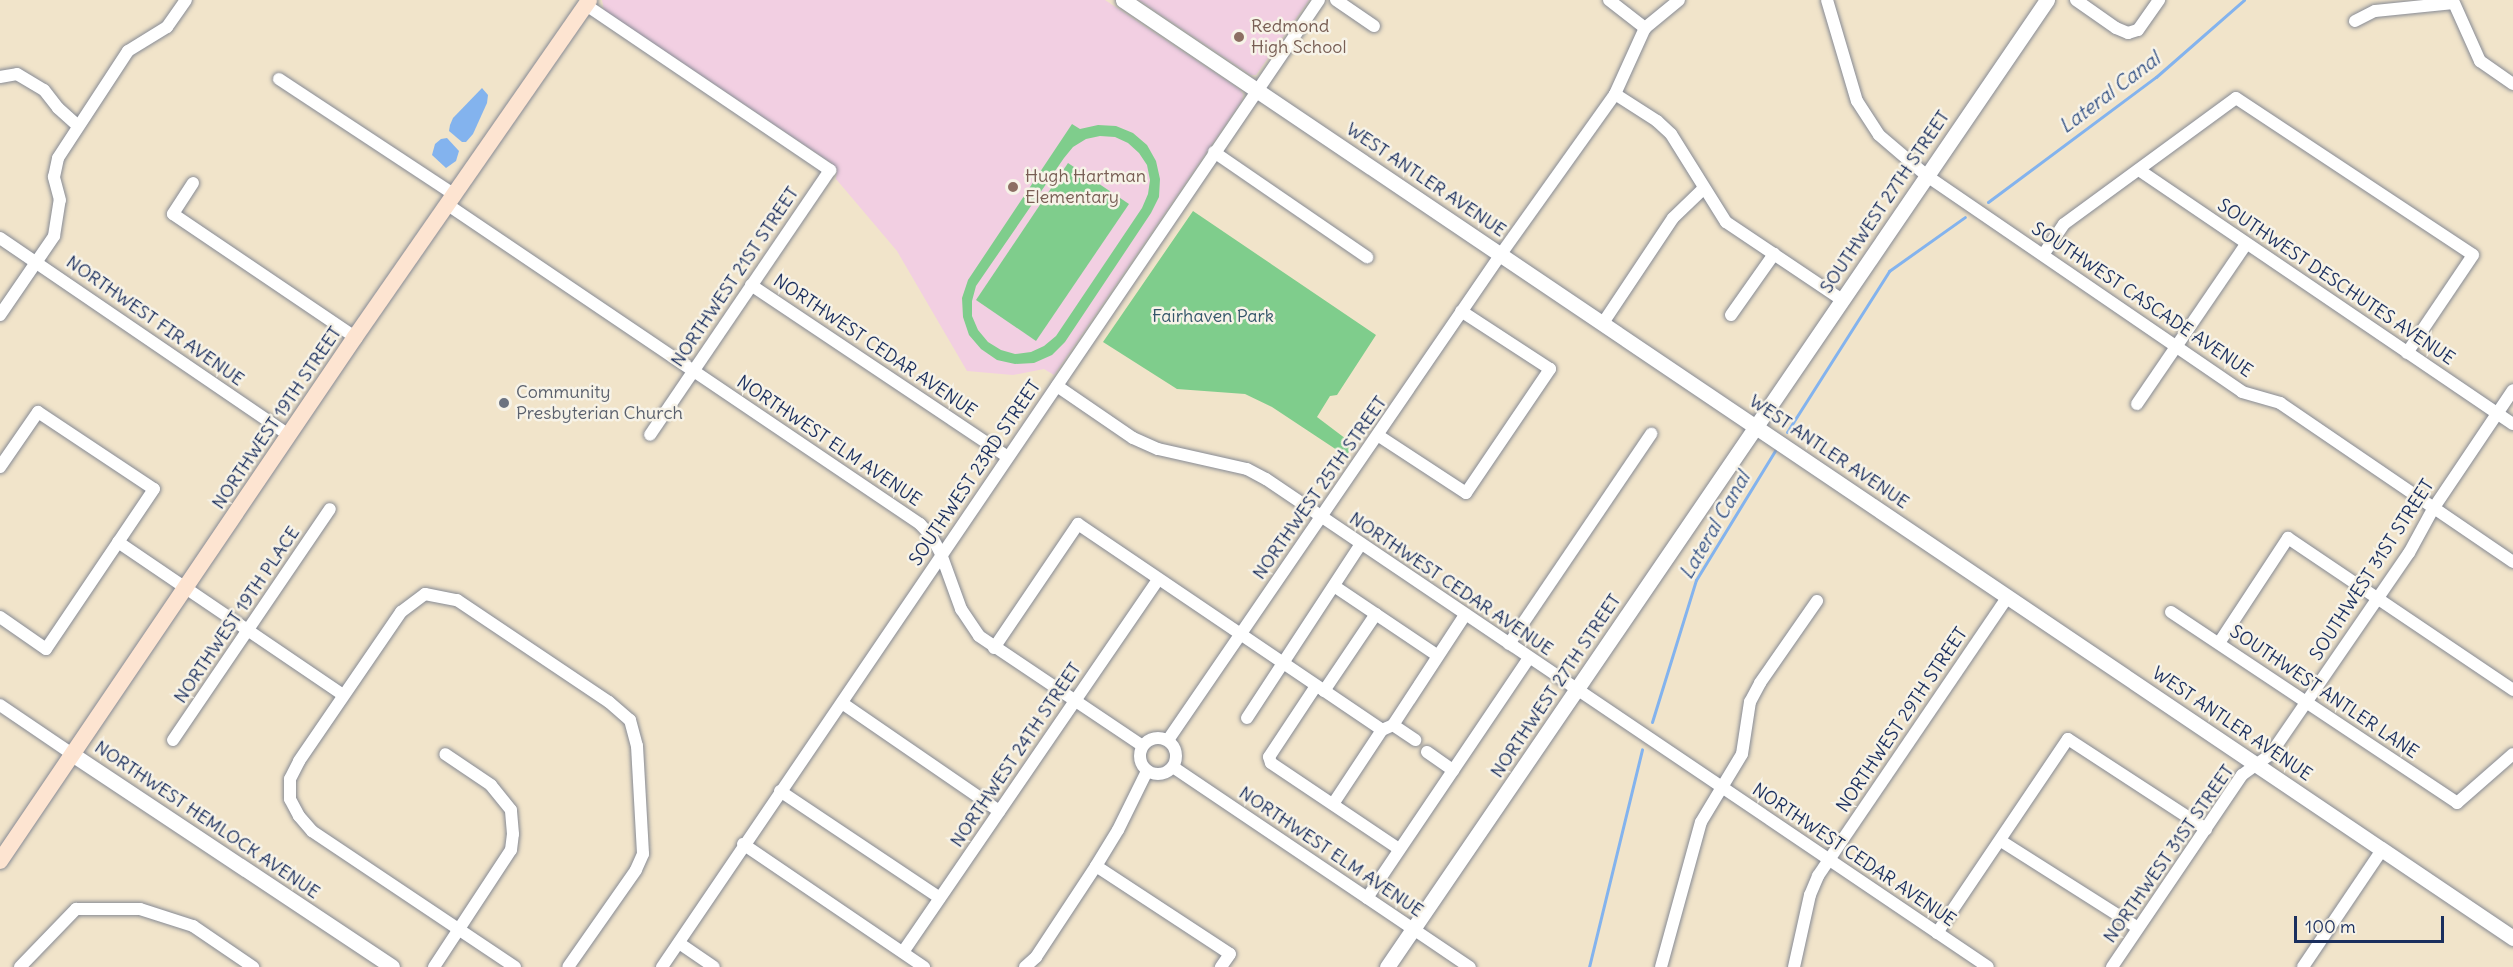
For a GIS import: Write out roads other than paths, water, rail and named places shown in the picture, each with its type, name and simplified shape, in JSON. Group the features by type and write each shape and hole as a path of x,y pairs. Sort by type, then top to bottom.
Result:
{"main road":[{"name":"NORTHWEST 19TH STREET","path":"0,861 355,337 587,2"}],"street":[{"path":"0,315 54,236 60,200 54,177 58,158 128,51 167,27 186,0"},
{"name":"WEST ANTLER AVENUE","path":"1123,0 2513,938"},
{"name":"SOUTHWEST 23RD STREET","path":"662,967 743,844 842,703 1319,0"},
{"path":"1336,0 1374,26"},
{"path":"1609,0 1645,28 1679,0"},
{"name":"SOUTHWEST CASCADE AVENUE","path":"1827,0 1857,102 1879,135 1927,176 2242,392 2280,403 2513,562"},
{"name":"SOUTHWEST 27TH STREET","path":"1756,426 2047,0"},
{"path":"2076,0 2116,28 2128,33 2138,30 2159,0"},
{"path":"2355,21 2375,10 2454,1 2480,61 2513,84"},
{"name":"NORTHWEST 21ST STREET","path":"587,2 830,170 650,435"},
{"name":"NORTHWEST 25TH STREET","path":"1168,740 1379,436 1501,254 1615,94 1645,28"},
{"path":"0,77 17,74 44,90 58,108 78,126"},
{"name":"NORTHWEST ELM AVENUE","path":"279,79 694,370 920,524 932,537 941,554 968,624 994,648 1143,746"},
{"path":"1615,94 1657,121 1671,134 1703,189 1726,222 1842,300"},
{"path":"2043,255 2064,224 2236,98 2473,255 2407,353"},
{"path":"1214,152 1367,257"},
{"name":"SOUTHWEST DESCHUTES AVENUE","path":"2139,170 2513,424"},
{"path":"193,183 172,214 355,337"},
{"path":"1603,323 1673,218 1703,189"},
{"name":"NORTHWEST FIR AVENUE","path":"0,238 289,435"},
{"path":"2137,404 2246,244"},
{"path":"1731,315 1774,254"},
{"name":"NORTHWEST CEDAR AVENUE","path":"752,285 1008,457"},
{"path":"1379,436 1466,493 1550,369 1461,312"},
{"name":"NORTHWEST CEDAR AVENUE","path":"1057,386 1132,438 1158,449 1247,469 1988,967"},
{"name":"SOUTHWEST 31ST STREET","path":"2258,766 2270,755 2409,553 2433,509 2513,390"},
{"path":"0,467 38,412 154,489 46,649 0,617"},
{"name":"NORTHWEST 27TH STREET","path":"1388,967 1756,426"},
{"path":"1509,644 1651,434"},
{"name":"NORTHWEST 19TH PLACE","path":"173,740 330,509"},
{"path":"994,648 1078,524 1320,688 1388,728 1415,740"},
{"path":"2218,643 2288,538 2513,690"},
{"path":"118,542 343,695"},
{"path":"1247,718 1361,544"},
{"name":"NORTHWEST 24TH STREET","path":"903,952 1158,579"},
{"path":"1334,586 1438,656"},
{"path":"515,967 312,831 299,816 290,799 290,779 299,761 401,612 425,594 456,600 609,702 630,720 637,746 643,854 636,870 568,967"},
{"name":"NORTHWEST 29TH STREET","path":"1794,967 1810,896 1818,876 2008,596"},
{"path":"1661,967 1701,822 1742,754 1750,702 1760,683 1818,601"},
{"name":"SOUTHWEST ANTLER LANE","path":"2171,612 2457,803 2513,754"},
{"path":"1376,614 1269,757 1271,763 1400,849"},
{"path":"1333,804 1466,615"},
{"path":"1367,898 1528,658"},
{"path":"842,703 999,811"},
{"name":"NORTHWEST HEMLOCK AVENUE","path":"0,705 392,967"},
{"path":"1151,739 1168,740 1176,755 1173,767 1158,774 1147,771 1139,756 1143,746 1151,739"},
{"path":"1937,933 2068,739 2206,829"},
{"path":"1427,752 1453,770"},
{"path":"434,967 511,850 513,834 511,810 491,785 446,754"},
{"name":"NORTHWEST 31ST STREET","path":"2112,967 2242,775 2258,766"},
{"name":"NORTHWEST ELM AVENUE","path":"1173,767 1470,967"},
{"path":"1025,967 1036,957 1096,866 1118,830 1147,771"},
{"path":"780,791 940,898"},
{"path":"2001,841 2138,928"},
{"path":"743,844 924,967"},
{"path":"2303,967 2382,850"},
{"path":"1096,866 1230,954 1221,967"},
{"path":"20,967 76,909 140,909 193,926 254,967"},
{"path":"679,943 714,967"}],"water":[{"path":"482,88 488,95 487,103 473,134 466,142 462,142 449,131 450,125 453,118"},
{"path":"447,138 459,151 456,161 446,168 432,155 435,144"}],"waterway":[{"name":"Lateral Canal","path":"1988,202 2156,77 2244,0"},
{"name":"Lateral Canal","path":"1787,432 1889,271 1965,217"},
{"name":"Lateral Canal","path":"1652,722 1696,580 1776,449"},
{"name":"Lateral Canal","path":"1589,967 1642,749"}],"place":[{"name":"Redmond High School","path":"1239,37"},
{"name":"Hugh Hartman Elementary","path":"1013,187"},
{"name":"Community Presbyterian Church","path":"504,403"}],"park label":[{"name":"Fairhaven Park","path":"1213,316"}]}
